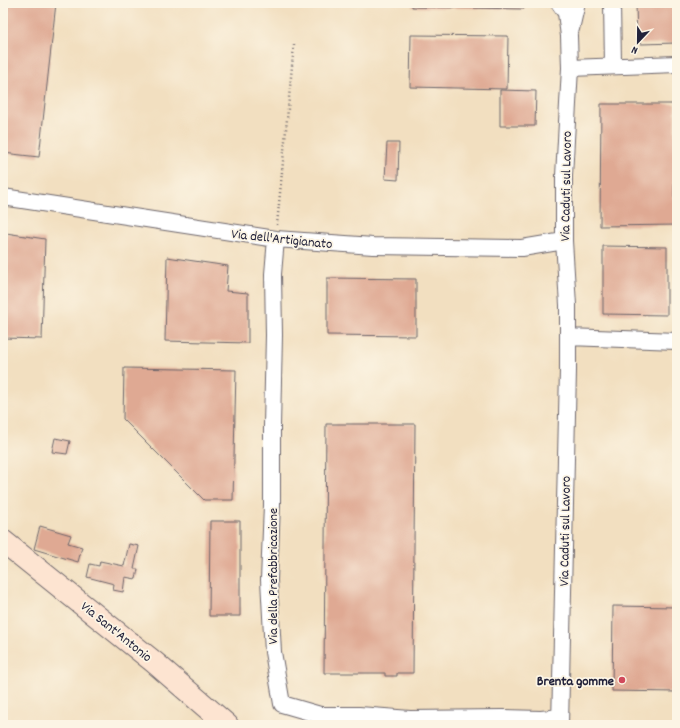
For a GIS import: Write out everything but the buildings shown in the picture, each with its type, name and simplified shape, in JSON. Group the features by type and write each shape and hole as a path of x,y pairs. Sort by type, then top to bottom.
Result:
{"main road":[{"name":"Via Sant'Antonio","path":"3,541 148,657 227,725"}],"street":[{"name":"Via Caduti sul Lavoro","path":"559,3 566,13 569,36 570,68 564,176 564,241 568,305 568,337 560,721"},
{"name":"Via Caduti sul Lavoro","path":"569,36 577,3"},
{"path":"612,3 613,66"},
{"path":"570,68 677,64"},
{"name":"Via dell'Artigianato","path":"3,197 276,239 373,246 522,248 564,241"},
{"name":"Via della Prefabbricazione","path":"276,239 272,274 274,335 272,505 269,580 272,652 282,704 320,715 359,715 410,719 502,718 560,721"},
{"path":"568,337 677,341"}],"path":[{"path":"276,239 294,45"}],"place":[{"name":"Brenta gomme","path":"622,680"}]}
